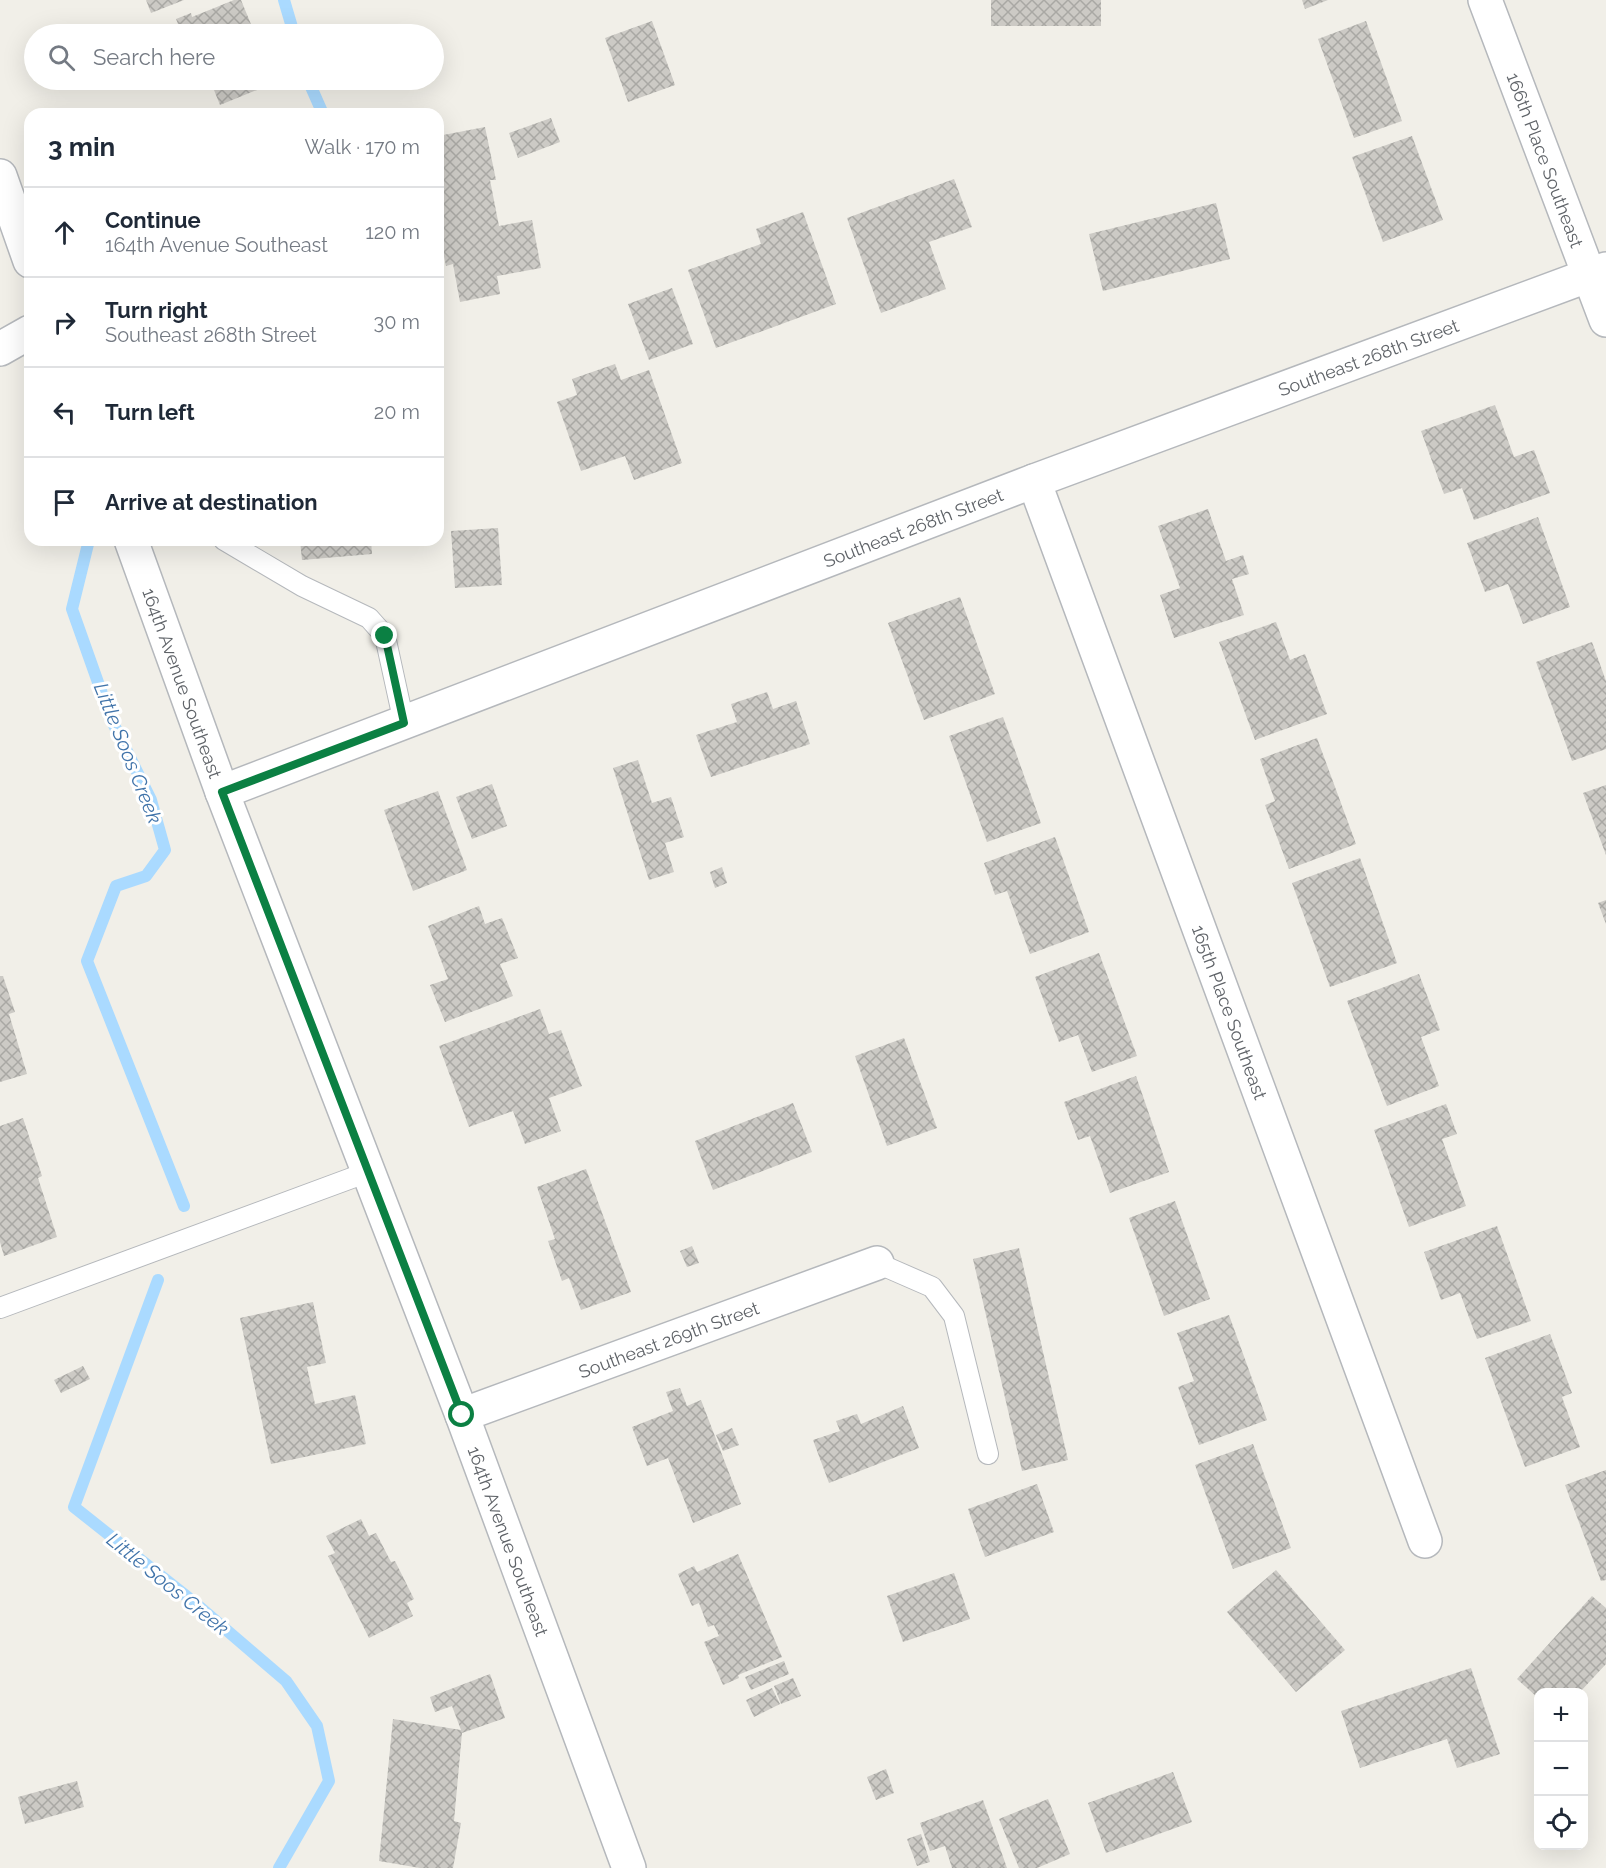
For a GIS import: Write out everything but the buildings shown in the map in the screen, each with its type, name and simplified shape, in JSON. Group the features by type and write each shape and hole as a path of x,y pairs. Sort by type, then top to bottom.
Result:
{"street":[{"name":"166th Place Southeast","path":"1485,0 1598,272 1606,320"},
{"path":"0,176 24,244"},
{"name":"Southeast 268th Street","path":"222,792 1035,481 1598,272"},
{"path":"0,349 24,335"},
{"name":"165th Place Southeast","path":"1035,481 1425,1541"},
{"name":"164th Avenue Southeast","path":"133,546 222,792 462,1415 629,1868"},
{"name":"Southeast 269th Street","path":"462,1415 877,1263"}],"lane":[{"path":"234,546 302,586 369,618 385,636 404,723"},
{"path":"0,1308 368,1172"},
{"path":"877,1263 932,1287 954,1316 988,1454"}],"waterway":[{"name":"Little Soos Creek","path":"284,0 291,24"},
{"name":"Little Soos Creek","path":"312,90 320,108"},
{"name":"Little Soos Creek","path":"88,546 72,609 111,719 151,800 165,850 146,876 116,886 87,961 184,1206"},
{"name":"Little Soos Creek","path":"158,1280 74,1507 195,1603 286,1681 317,1726 329,1781 279,1868"}],"route":[{"path":"385,636 404,723 222,792 462,1415"}]}
